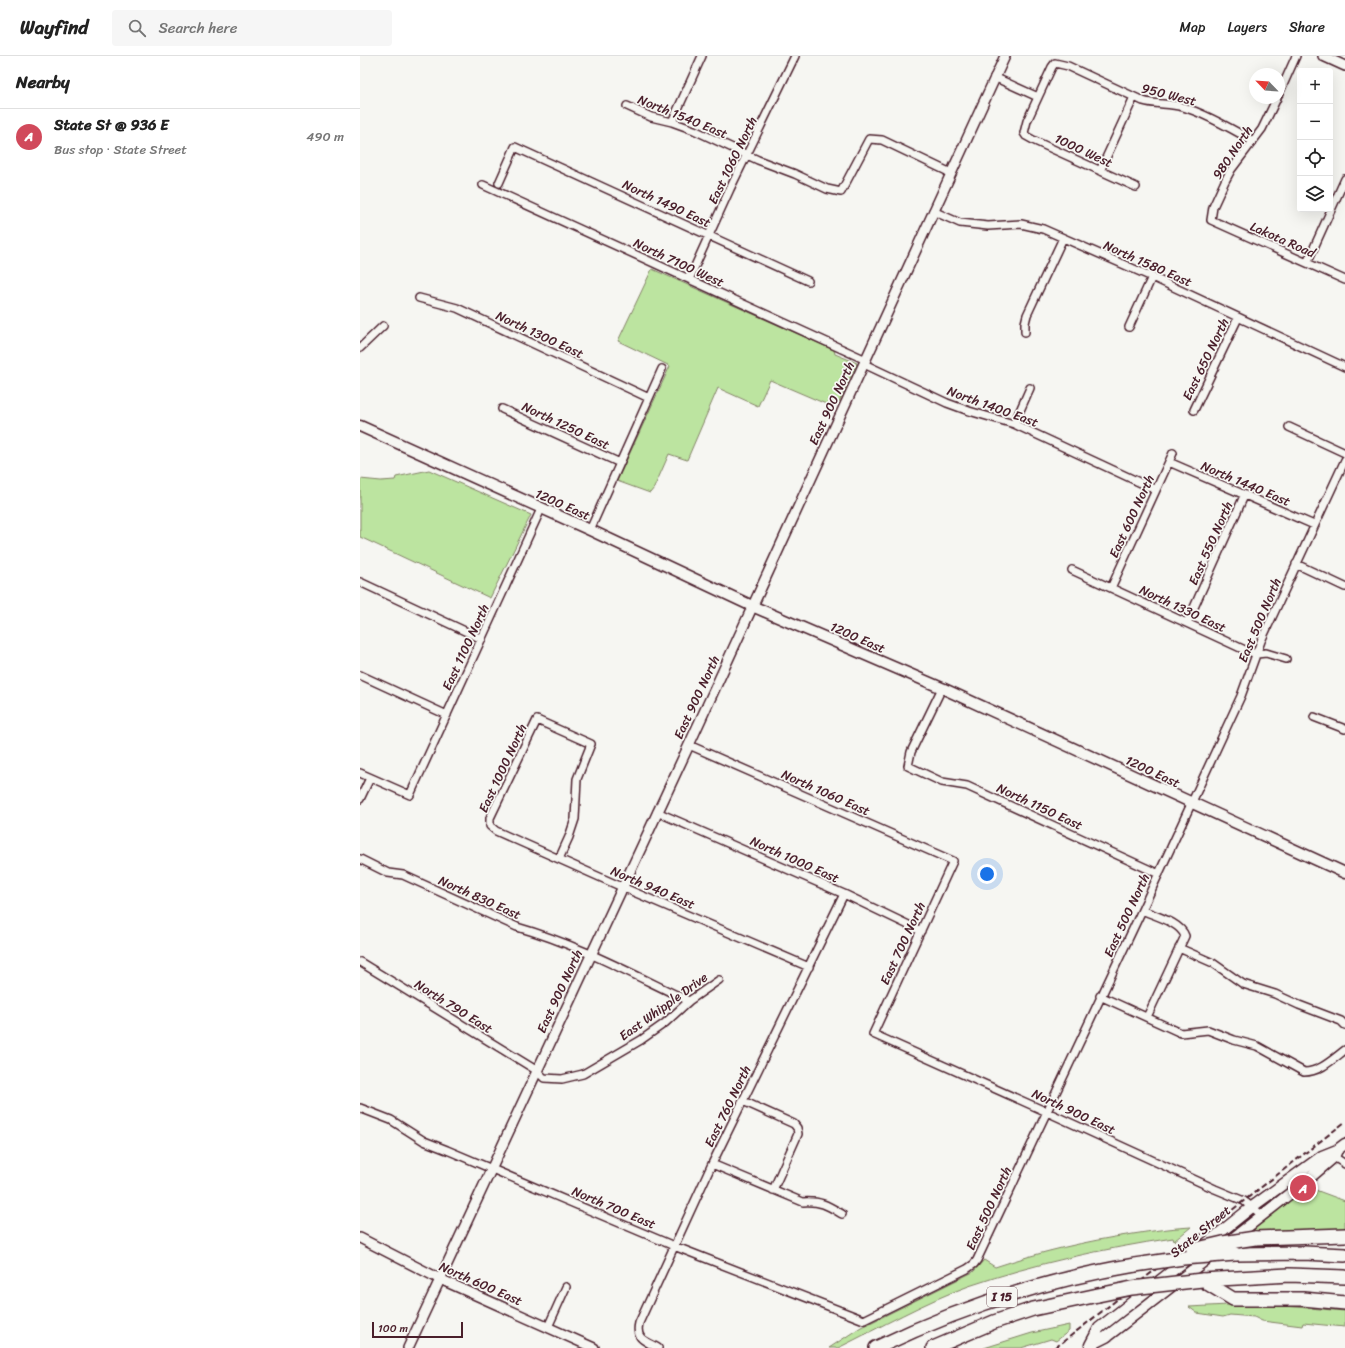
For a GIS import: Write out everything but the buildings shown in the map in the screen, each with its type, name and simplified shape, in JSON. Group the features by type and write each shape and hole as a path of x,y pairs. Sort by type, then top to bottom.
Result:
{"highway":[{"path":"1159,1261 1207,1247 1256,1238 1345,1235"},
{"name":"I 15","path":"876,1348 932,1323 997,1298 1094,1272 1159,1261 1235,1254 1304,1253 1345,1255"},
{"name":"I 15","path":"933,1348 994,1322 1033,1309 1132,1288 1202,1280 1289,1275 1345,1278"},
{"path":"1202,1280 1233,1299 1302,1299 1345,1303"}],"main road":[{"name":"1200 East","path":"360,426 590,530 752,606 942,688 1345,873"},
{"name":"State Street","path":"1091,1347 1106,1337 1262,1215 1345,1144"},
{"name":"State Street","path":"1091,1347 1099,1328 1251,1208 1322,1156 1335,1154"}],"street":[{"path":"672,122 702,56"},
{"name":"East 1060 North","path":"691,275 730,189 795,56"},
{"name":"East 900 North","path":"408,1348 865,362 1004,56"},
{"path":"1285,81 1296,56"},
{"path":"1323,56 1345,66"},
{"name":"950 West","path":"1038,97 1052,67 1056,63 1068,66 1151,104 1183,107 1232,129 1254,141"},
{"path":"994,77 1038,97"},
{"name":"1000 West","path":"1038,97 1027,121 1024,133 1026,136 1136,187"},
{"path":"1100,171 1134,97"},
{"name":"980 North","path":"1211,220 1213,207 1225,181 1231,170 1262,129 1274,104"},
{"name":"North 1540 East","path":"627,106 651,117 672,122 694,130 747,155 827,188 841,192 869,139 882,140 951,173"},
{"name":"North 1490 East","path":"499,183 515,147 808,281"},
{"path":"1307,263 1345,179"},
{"name":"North 7100 West","path":"482,185 865,362"},
{"name":"North 1580 East","path":"933,211 960,223 988,226 1021,224 1043,229 1152,277 1345,368"},
{"name":"Lakota Road","path":"1211,220 1345,280"},
{"path":"1025,332 1027,315 1063,238"},
{"path":"1129,327 1152,277"},
{"name":"North 1300 East","path":"418,298 457,308 649,398"},
{"name":"East 650 North","path":"1194,410 1238,318"},
{"path":"360,347 383,326"},
{"name":"North 1400 East","path":"865,362 947,403 1014,424 1156,490"},
{"path":"590,530 662,369"},
{"path":"1014,424 1030,388"},
{"name":"North 1250 East","path":"502,409 620,463"},
{"path":"1289,427 1345,453"},
{"name":"East 600 North","path":"1111,588 1173,454"},
{"name":"East 500 North","path":"864,1320 967,1269 974,1264 1142,910 1241,696 1261,641 1345,460"},
{"name":"North 1440 East","path":"1169,462 1244,496 1314,525"},
{"name":"East 550 North","path":"1187,623 1244,496"},
{"name":"East 1100 North","path":"370,778 410,795 541,509"},
{"path":"1296,564 1345,587"},
{"name":"North 1330 East","path":"1072,570 1257,654 1266,653 1286,659"},
{"path":"360,582 482,639"},
{"path":"360,675 447,715"},
{"name":"North 1150 East","path":"942,688 911,752 908,766 942,782 967,786 1158,874"},
{"path":"1314,717 1345,729"},
{"name":"East 1000 North","path":"490,826 490,818 537,720 591,744 577,779 575,819 570,837 559,859"},
{"name":"North 1060 East","path":"688,745 953,861"},
{"path":"360,773 370,778 360,799"},
{"name":"North 1000 East","path":"657,812 844,894 922,931"},
{"name":"North 940 East","path":"490,826 496,831 622,887 809,967"},
{"name":"North 830 East","path":"360,859 388,873 403,875 517,927 557,940 688,1001"},
{"name":"East 700 North","path":"873,1034 922,931 953,861"},
{"name":"East 760 North","path":"658,1348 642,1340 637,1331 639,1323 712,1164 844,894"},
{"path":"1142,910 1177,925 1183,931 1185,936 1147,1017"},
{"path":"1179,948 1213,963 1243,984 1275,994 1345,1024"},
{"name":"North 790 East","path":"360,962 536,1070"},
{"name":"East Whipple Drive","path":"536,1070 544,1078 562,1079 583,1074 642,1040 688,1001 719,980"},
{"path":"1100,996 1181,1033 1208,1030 1234,1040 1257,1046 1304,1072 1312,1072 1325,1065 1345,1050"},
{"name":"North 900 East","path":"873,1034 1047,1112 1215,1190 1244,1200 1251,1208 1262,1215"},
{"path":"743,1101 794,1124 797,1128 798,1134 795,1142 773,1190"},
{"name":"North 700 East","path":"360,1108 391,1120 424,1141 674,1246 864,1320"},
{"path":"1335,1154 1345,1164"},
{"path":"712,1164 803,1202 817,1201 828,1205 842,1214"},
{"name":"North 600 East","path":"362,1241 440,1279 594,1348"},
{"path":"548,1327 566,1287"}],"green space":[{"path":"652,269 834,350 835,354 857,363 839,402 836,401 833,407 770,380 758,406 718,388 687,460 669,454 654,488 650,493 617,481 670,366 618,341"},
{"path":"429,470 531,515 490,598 360,537 360,479 381,481 395,480 396,477"},
{"path":"1306,1188 1310,1188 1345,1201 1345,1232 1250,1234 1256,1228"},
{"path":"1191,1227 1174,1241 1173,1238 1070,1258 1020,1270 969,1286 919,1307 838,1348 829,1348 861,1327 973,1272 984,1260 995,1267 1029,1256 1098,1240"},
{"path":"1272,1305 1345,1311 1345,1327 1303,1323 1302,1326 1262,1321 1254,1317 1230,1315 1223,1317 1197,1313 1189,1307"},
{"path":"1069,1325 1069,1331 1056,1341 1051,1339 1021,1348 984,1348 1032,1333"}],"railway":[{"path":"1055,1348 1345,1122"}],"place":[{"name":"State St @ 936 E","path":"1303,1188"}]}
